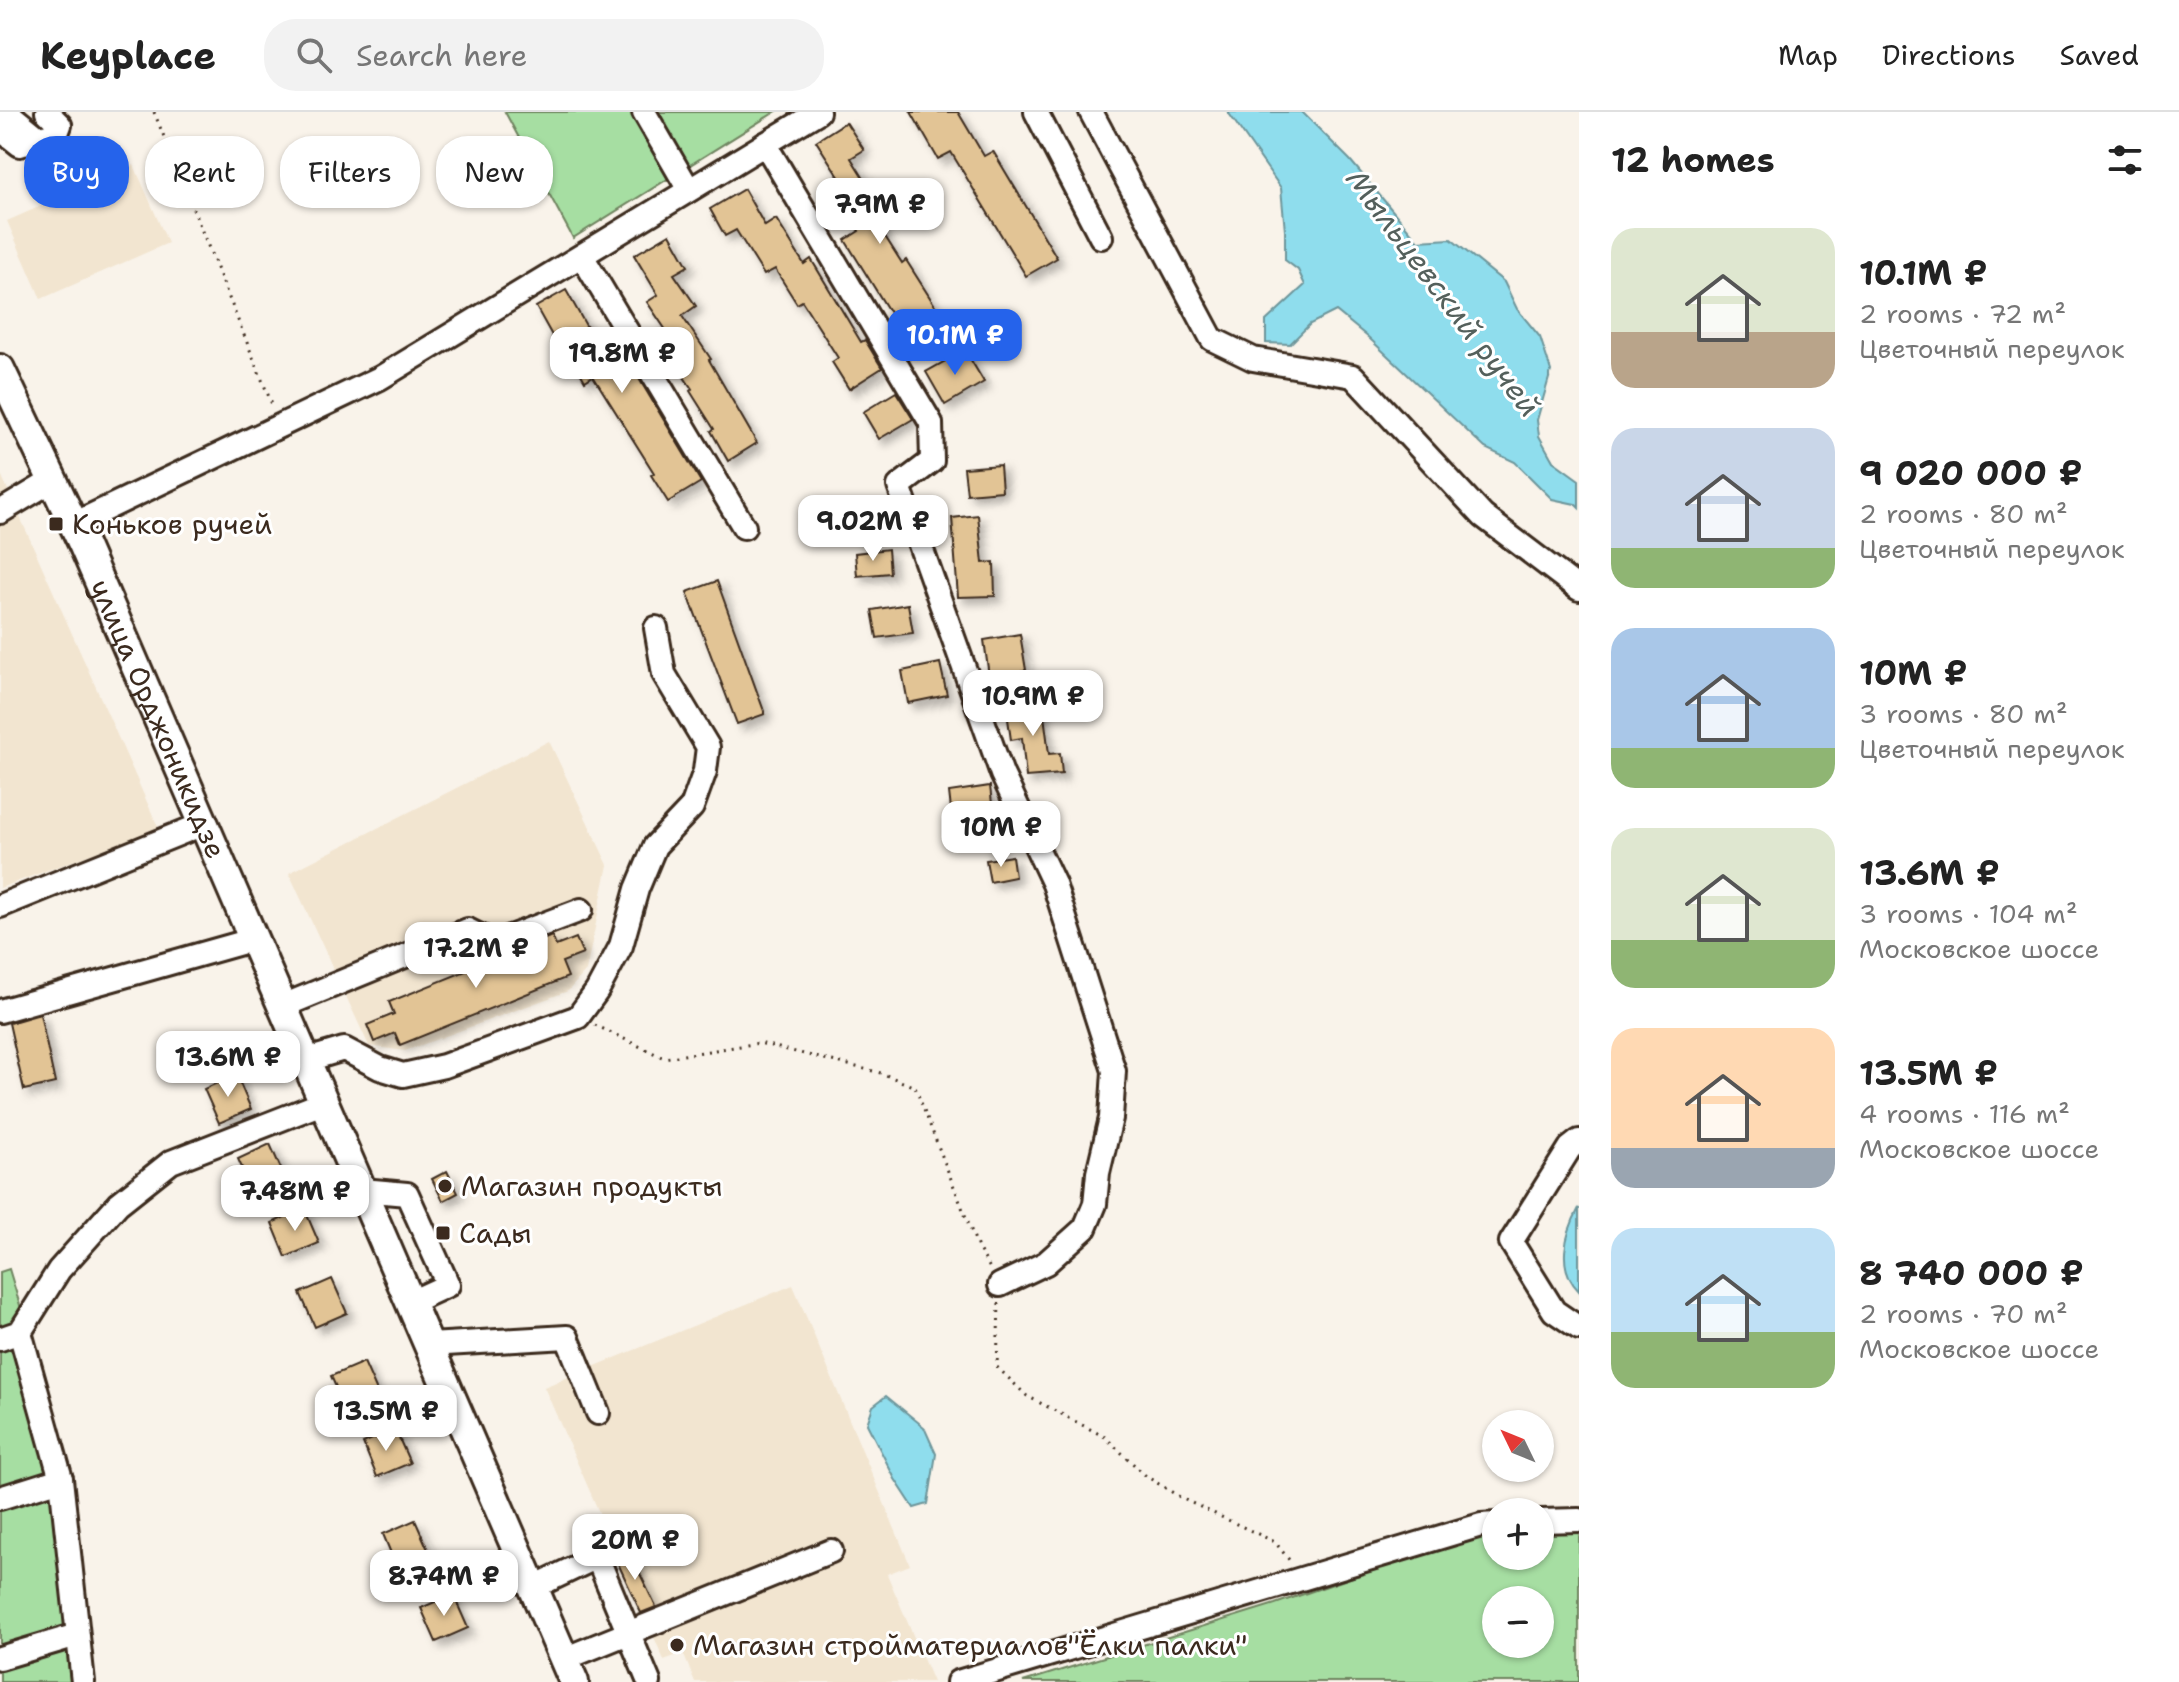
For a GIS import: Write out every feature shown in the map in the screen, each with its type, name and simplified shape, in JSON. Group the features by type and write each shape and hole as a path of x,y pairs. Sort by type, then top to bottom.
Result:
{"main road":[{"name":"улица Орджоникидзе","path":"0,369 74,524 569,1670"}],"street":[{"path":"7,112 36,136"},
{"path":"47,112 60,125 57,133 48,136"},
{"path":"644,112 689,190"},
{"path":"74,524 380,378 818,112"},
{"path":"1036,112 1101,237"},
{"path":"1091,112 1212,339 1253,359 1353,376 1483,516 1579,589"},
{"path":"0,129 20,145 24,144"},
{"path":"765,144 931,423 932,461 899,486 1002,774 1054,884 1114,1071 1111,1118 1098,1173 1095,1204 1085,1228 1046,1263 1000,1285"},
{"path":"582,256 744,527"},
{"path":"0,512 53,480"},
{"path":"307,1060 344,1049 380,1068 403,1075 444,1066 578,1017 597,991 621,946 637,889 655,846 692,807 705,771 708,747 664,674 656,628"},
{"path":"0,906 203,824"},
{"path":"283,1006 468,930 494,943 581,910"},
{"path":"0,1011 255,939"},
{"path":"83,1682 61,1479 10,1336 59,1270 118,1204 171,1162 325,1102"},
{"path":"1579,1141 1570,1148 1511,1242 1554,1311 1579,1328"},
{"path":"362,1190 407,1194 448,1285 411,1302"},
{"path":"429,1345 567,1337 598,1413"},
{"path":"0,1498 61,1479"},
{"path":"1554,1521 1579,1520"},
{"path":"958,1682 1482,1525"},
{"path":"569,1670 628,1632 831,1551"},
{"path":"534,1587 597,1557 649,1682"},
{"path":"0,1658 77,1635"}],"path":[{"path":"154,112 280,426"},
{"path":"578,1017 664,1058 759,1043 881,1073 915,1087 978,1248 1000,1285 997,1367 1027,1396 1105,1437 1146,1476 1183,1499 1275,1542 1303,1577"}],"shaded area":[{"path":"134,165 145,190 145,208 153,208 168,243 41,299 7,221 36,208 129,208 129,167"},
{"path":"0,472 159,829 0,888"},
{"path":"549,741 608,865 586,971 568,991 405,1051 369,1046 289,873"},
{"path":"793,1285 910,1565 887,1574 933,1682 695,1682 683,1653 664,1660 544,1387"}],"green space":[{"path":"505,112 775,112 573,238 553,201 553,136 518,136"},
{"path":"9,1269 72,1477 95,1682 0,1682 0,1272"},
{"path":"1554,1530 1579,1533 1579,1682 1023,1682 1275,1604 1482,1534 1482,1570 1554,1570"}],"water":[{"name":"Мыльцевский ручей","path":"1228,112 1302,112 1350,160 1418,241 1451,239 1504,282 1517,309 1540,337 1551,371 1537,420 1539,436 1553,461 1579,480 1579,508 1575,504 1552,499 1515,462 1485,448 1369,338 1336,311 1310,324 1290,344 1266,343 1266,321 1305,285 1298,270 1285,260 1281,188"},
{"path":"1579,1208 1579,1291 1567,1272 1565,1251"},
{"path":"886,1396 924,1427 936,1454 928,1504 914,1508 895,1479 867,1424 873,1406"}],"building":[{"path":"911,112 958,112 984,156 993,151 1057,258 1026,276 951,152 938,159"},
{"path":"846,122 864,150 851,158 876,198 865,205 902,263 906,260 948,326 913,350 845,240 859,231 833,190 843,183 816,141"},
{"path":"744,189 765,226 776,219 804,264 811,259 861,342 865,340 882,368 849,389 832,362 838,358 802,301 797,304 775,269 764,275 736,230 725,236 710,209"},
{"path":"670,234 688,266 674,274 696,306 682,316 711,359 757,443 728,461 711,431 714,429 690,391 692,389 665,349 674,342 647,302 658,295 634,255"},
{"path":"566,290 594,340 607,333 628,369 632,367 701,482 668,502 651,475 654,473 593,376 585,381 560,338 555,341 536,307"},
{"path":"965,350 984,382 945,405 926,372"},
{"path":"896,392 913,419 879,439 863,412"},
{"path":"1000,465 1002,491 967,494 964,468"},
{"path":"865,509 894,512 891,533 863,530"},
{"path":"978,515 983,563 994,562 995,596 958,597 952,518"},
{"path":"888,549 890,573 857,576 855,553"},
{"path":"717,581 765,714 737,724 687,592"},
{"path":"908,604 913,633 877,638 872,610"},
{"path":"1020,634 1026,670 989,676 984,640"},
{"path":"940,663 947,695 908,703 902,671"},
{"path":"1042,700 1049,754 1060,753 1062,774 1026,777 1022,738 1011,740 1006,705"},
{"path":"990,786 994,822 953,827 949,792"},
{"path":"1012,856 1015,877 990,882 986,860"},
{"path":"552,936 556,946 576,938 583,954 562,962 568,977 400,1045 395,1033 374,1042 367,1025 394,1014 389,1002"},
{"path":"40,1014 55,1083 24,1090 9,1023"},
{"path":"236,1074 251,1109 219,1123 204,1089"},
{"path":"270,1144 285,1178 253,1193 238,1159"},
{"name":"Магазин продукты","path":"447,1171 458,1193 443,1201 432,1179"},
{"path":"304,1208 319,1243 286,1257 272,1223"},
{"path":"332,1279 347,1313 315,1327 300,1293"},
{"path":"364,1362 379,1396 346,1410 331,1376"},
{"path":"395,1429 410,1463 377,1477 363,1443"},
{"path":"415,1520 430,1554 397,1568 383,1534"},
{"path":"629,1551 656,1607 641,1613 615,1557"},
{"path":"453,1594 468,1628 436,1642 421,1608"}],"place":[{"name":"Коньков ручей","path":"56,524"},
{"name":"Магазин продукты","path":"445,1186"},
{"name":"Сады","path":"443,1233"},
{"name":"Магазин стройматериалов\"Ёлки палки\"","path":"677,1645"}]}
